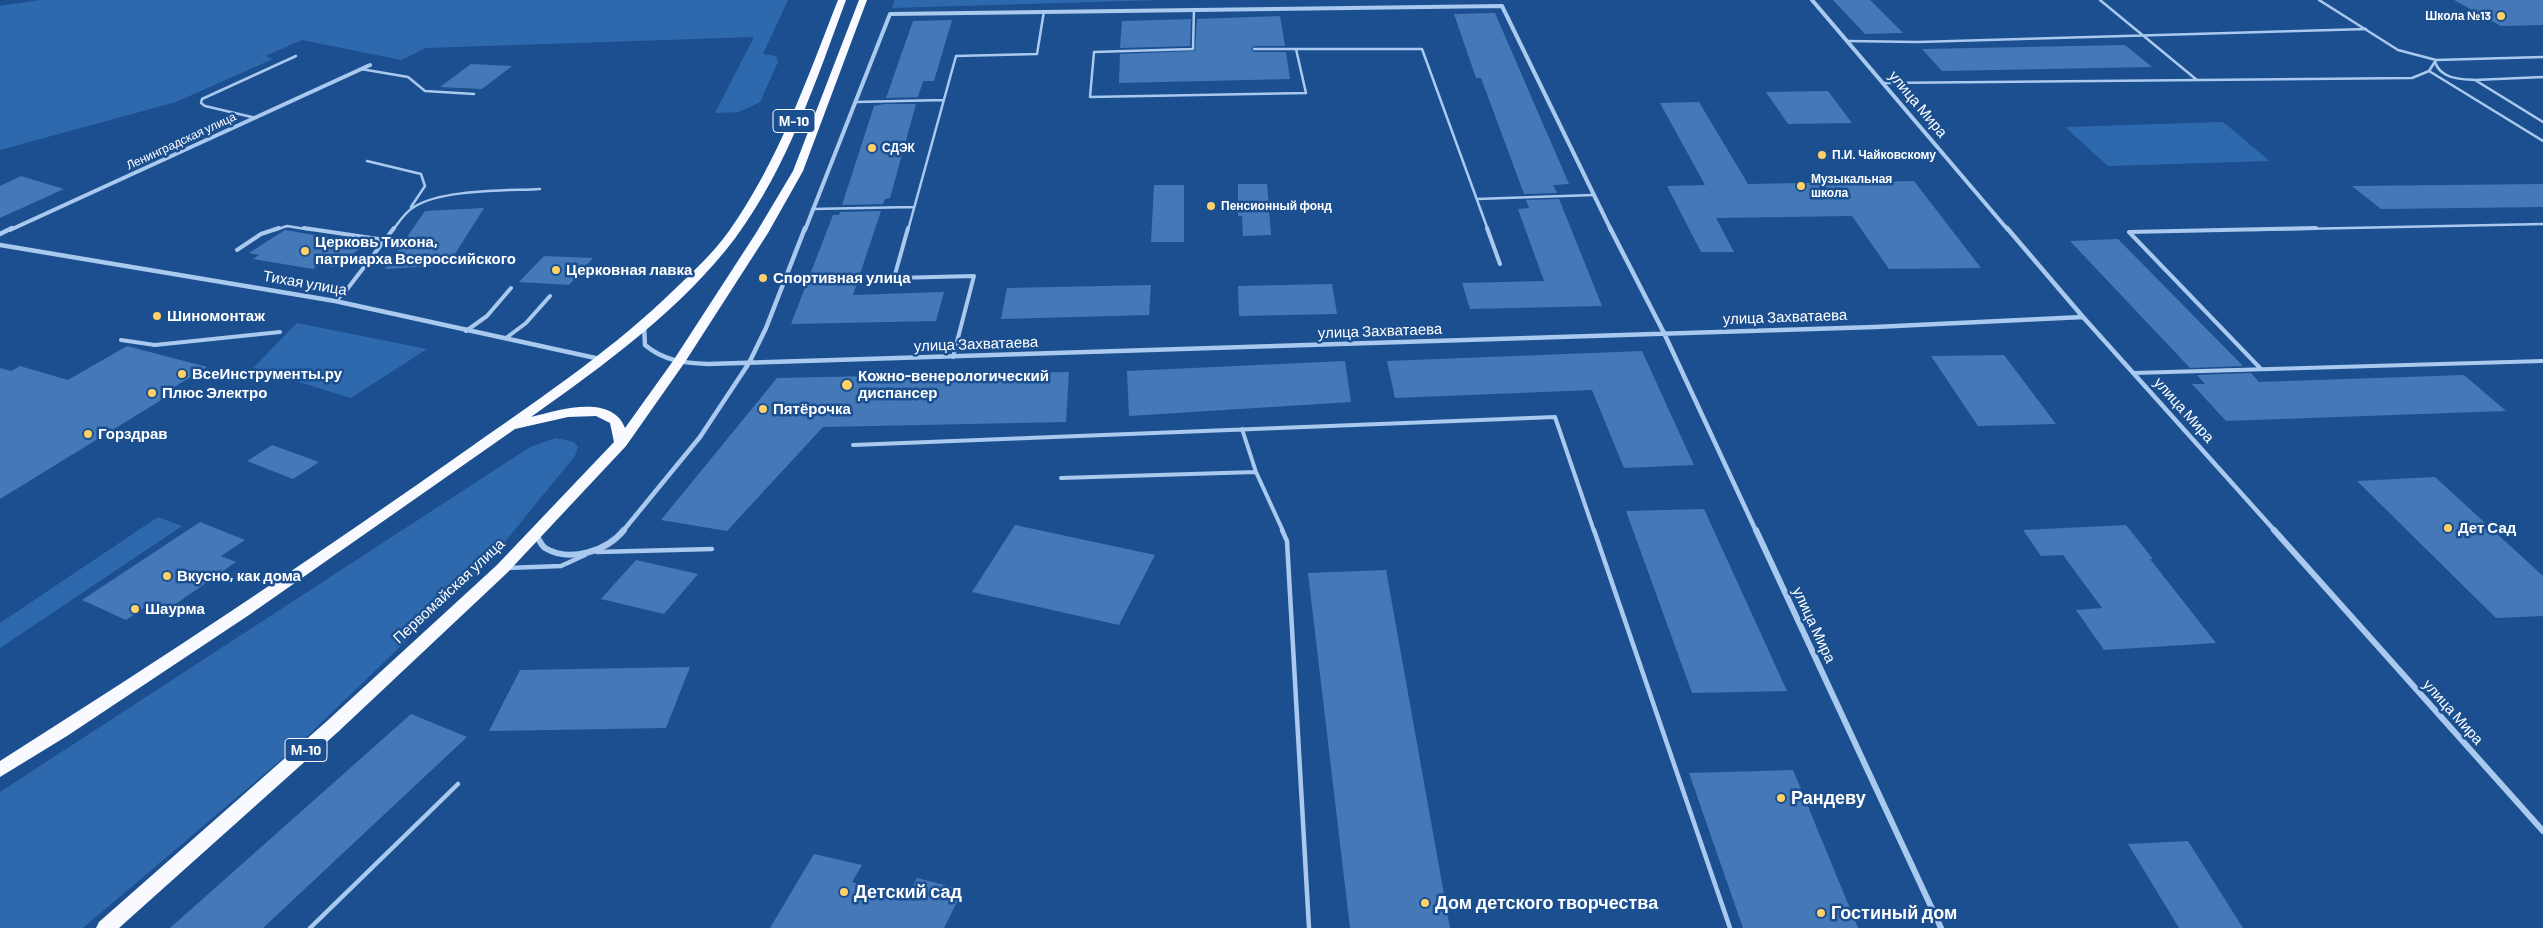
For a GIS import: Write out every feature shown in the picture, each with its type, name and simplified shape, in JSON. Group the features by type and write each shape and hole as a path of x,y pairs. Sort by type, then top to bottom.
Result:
{"highway":[{"name":"М-10","path":"0,770 256,604 603,360 643,326 678,293 732,235 759,194 779,157 842,0"},
{"name":"Первомайская улица","path":"106,928 333,726 502,569 621,443 679,362 762,232 798,171 863,0"},
{"path":"508,427 581,411 605,413 614,419 618,426 621,443"}],"street":[{"name":"улица Мира","path":"1812,0 2083,317 2543,831"},
{"name":"улица Мира","path":"1194,9 1502,6 1593,195 1664,334 1942,928"},
{"path":"536,534 543,548 560,554 592,552 617,539 700,438 749,363 766,328 890,14 1194,9"},
{"name":"Ленинградская улица","path":"0,234 370,65"},
{"name":"Тихая улица","path":"0,245 335,301 603,360"},
{"name":"улица Захватаева","path":"679,362 749,363 953,357 1875,327 2083,317"},
{"path":"643,326 645,345 651,351 679,362"}],"lane":[{"path":"2100,0 2197,80"},
{"path":"2319,0 2398,50 2436,61 2543,57"},
{"path":"1194,9 1193,49 1094,52 1090,97 1306,93 1296,49"},
{"path":"953,357 974,276 894,278 956,56 1038,54 1044,11"},
{"path":"1846,41 2366,29"},
{"path":"1254,49 1422,49 1500,264"},
{"path":"256,118 205,106 201,103 202,100 296,56"},
{"path":"1884,83 2412,78 2429,72 2436,61"},
{"path":"2436,61 2438,71 2456,78 2475,80 2543,77"},
{"path":"361,69 408,77 418,88 425,91 474,94"},
{"path":"2429,72 2543,141"},
{"path":"2475,80 2543,122"},
{"path":"856,102 944,100"},
{"path":"335,301 345,292 422,194 425,186 421,174 403,168 367,161"},
{"path":"405,214 413,206 435,197 540,189"},
{"path":"1476,199 1593,195"},
{"path":"812,209 914,207"},
{"path":"2261,369 2128,232 2543,224"},
{"path":"236,250 261,234 286,226 385,240"},
{"path":"466,331 487,316 511,288"},
{"path":"506,338 526,323 550,296"},
{"path":"121,340 155,346 280,332"},
{"path":"2134,373 2543,361"},
{"path":"853,445 1555,417 1730,928"},
{"path":"1242,430 1256,472 1287,541 1309,928"},
{"path":"1061,478 1256,472"},
{"path":"502,569 561,566 592,552 712,549"},
{"path":"310,928 458,784"}],"shaded area":[{"path":"40,0 788,0 763,54 776,56 778,62 760,102 739,112 715,113 754,37 426,48 401,60 302,40 265,56 273,59 176,102 0,150 0,6"},
{"path":"895,0 1162,0 892,8"},
{"path":"2223,122 2270,161 2108,166 2065,127"},
{"path":"297,323 427,349 351,398 253,368"},
{"path":"556,438 574,442 578,447 575,456 490,560 295,748 83,928 0,928 0,792 530,447"},
{"path":"158,517 182,526 0,648 0,623"}],"building":[{"path":"1833,0 1870,0 1903,33 1865,34"},
{"name":"Школа №13","path":"2454,0 2543,0 2543,25 2501,26"},
{"path":"1495,13 1569,184 1553,185 1557,193 1524,194 1481,78 1476,78 1454,14"},
{"path":"1280,16 1285,46 1254,46 1251,49 1254,52 1286,52 1290,79 1119,83 1120,54 1195,51 1197,19"},
{"path":"1191,19 1190,46 1120,48 1122,21"},
{"path":"952,20 934,81 923,81 918,97 886,98 913,21"},
{"path":"2125,45 2152,67 1942,71 1922,49"},
{"path":"471,64 512,66 482,89 440,87"},
{"path":"1828,91 1852,123 1788,124 1766,92"},
{"name":"Музыкальная школа","path":"1699,102 1748,184 1914,181 1981,268 1889,269 1852,216 1716,218 1734,252 1701,252 1667,186 1705,185 1660,103"},
{"path":"884,104 916,104 890,198 885,199 883,204 842,205 874,106"},
{"path":"21,176 64,189 0,218 0,186"},
{"path":"1238,184 1267,184 1271,235 1243,236 1242,216 1238,216"},
{"path":"2543,184 2543,207 2381,209 2352,186"},
{"path":"1154,185 1184,185 1184,242 1151,242"},
{"path":"1559,199 1602,306 1470,309 1462,283 1544,281 1518,209 1529,208 1526,200"},
{"path":"484,208 448,265 385,269 425,211"},
{"path":"881,211 853,295 944,292 936,321 791,324 833,215 839,215 840,212"},
{"name":"Церковь Тихона, патриарха Всероссийского","path":"285,230 367,244 333,267 319,264 313,269 253,259 259,255 249,253"},
{"path":"2118,239 2243,366 2190,368 2070,241"},
{"name":"Церковная лавка","path":"544,256 593,258 569,285 519,282"},
{"path":"1332,284 1337,314 1239,316 1238,286"},
{"path":"1151,285 1149,315 1001,319 1007,288"},
{"path":"127,346 207,367 166,392 171,394 0,499 0,368 11,371 20,366 68,380"},
{"path":"1642,351 1694,465 1624,468 1592,390 1395,398 1387,361"},
{"path":"2004,355 2056,424 1978,426 1931,356"},
{"path":"1345,361 1351,402 1129,416 1127,371"},
{"path":"1069,372 1066,422 823,427 727,531 661,520 777,378"},
{"path":"2251,373 2259,382 2464,375 2506,411 2226,421 2192,384 2205,384 2197,375"},
{"path":"272,445 319,462 293,479 247,461"},
{"name":"Дет Сад","path":"2435,477 2543,576 2543,616 2496,618 2357,481"},
{"path":"1704,509 1787,691 1692,693 1626,511"},
{"path":"200,522 245,540 221,556 236,562 167,610 151,603 126,620 82,600"},
{"path":"1015,525 1155,555 1119,625 972,592"},
{"path":"2126,525 2153,559 2150,559 2216,643 2104,650 2076,610 2102,608 2063,555 2041,556 2023,530"},
{"path":"636,560 698,574 664,614 601,599"},
{"path":"1386,570 1450,928 1350,928 1308,573"},
{"path":"690,667 666,728 489,731 520,670"},
{"path":"411,714 467,737 263,928 170,928"},
{"path":"1793,770 1858,928 1743,928 1689,773"},
{"path":"2188,841 2243,928 2179,928 2128,844"},
{"name":"Детский сад","path":"814,854 862,865 852,882 908,895 917,878 963,890 944,928 770,928"}],"place":[{"name":"Школа №13","path":"2501,16"},
{"name":"СДЭК","path":"872,148"},
{"name":"П.И. Чайковскому","path":"1822,155"},
{"name":"Музыкальная школа","path":"1801,186"},
{"name":"Пенсионный фонд","path":"1211,206"},
{"name":"Церковь Тихона, патриарха Всероссийского","path":"305,251"},
{"name":"Церковная лавка","path":"556,270"},
{"name":"Спортивная улица","path":"763,278"},
{"name":"Шиномонтаж","path":"157,316"},
{"name":"ВсеИнструменты.ру","path":"182,374"},
{"name":"Кожно-венерологический диспансер","path":"847,385"},
{"name":"Плюс Электро","path":"152,393"},
{"name":"Пятёрочка","path":"763,409"},
{"name":"Горздрав","path":"88,434"},
{"name":"Дет Сад","path":"2448,528"},
{"name":"Вкусно, как дома","path":"167,576"},
{"name":"Шаурма","path":"135,609"},
{"name":"Рандеву","path":"1781,798"},
{"name":"Детский сад","path":"844,892"},
{"name":"Дом детского творчества","path":"1425,903"},
{"name":"Гостиный дом","path":"1821,913"}]}
